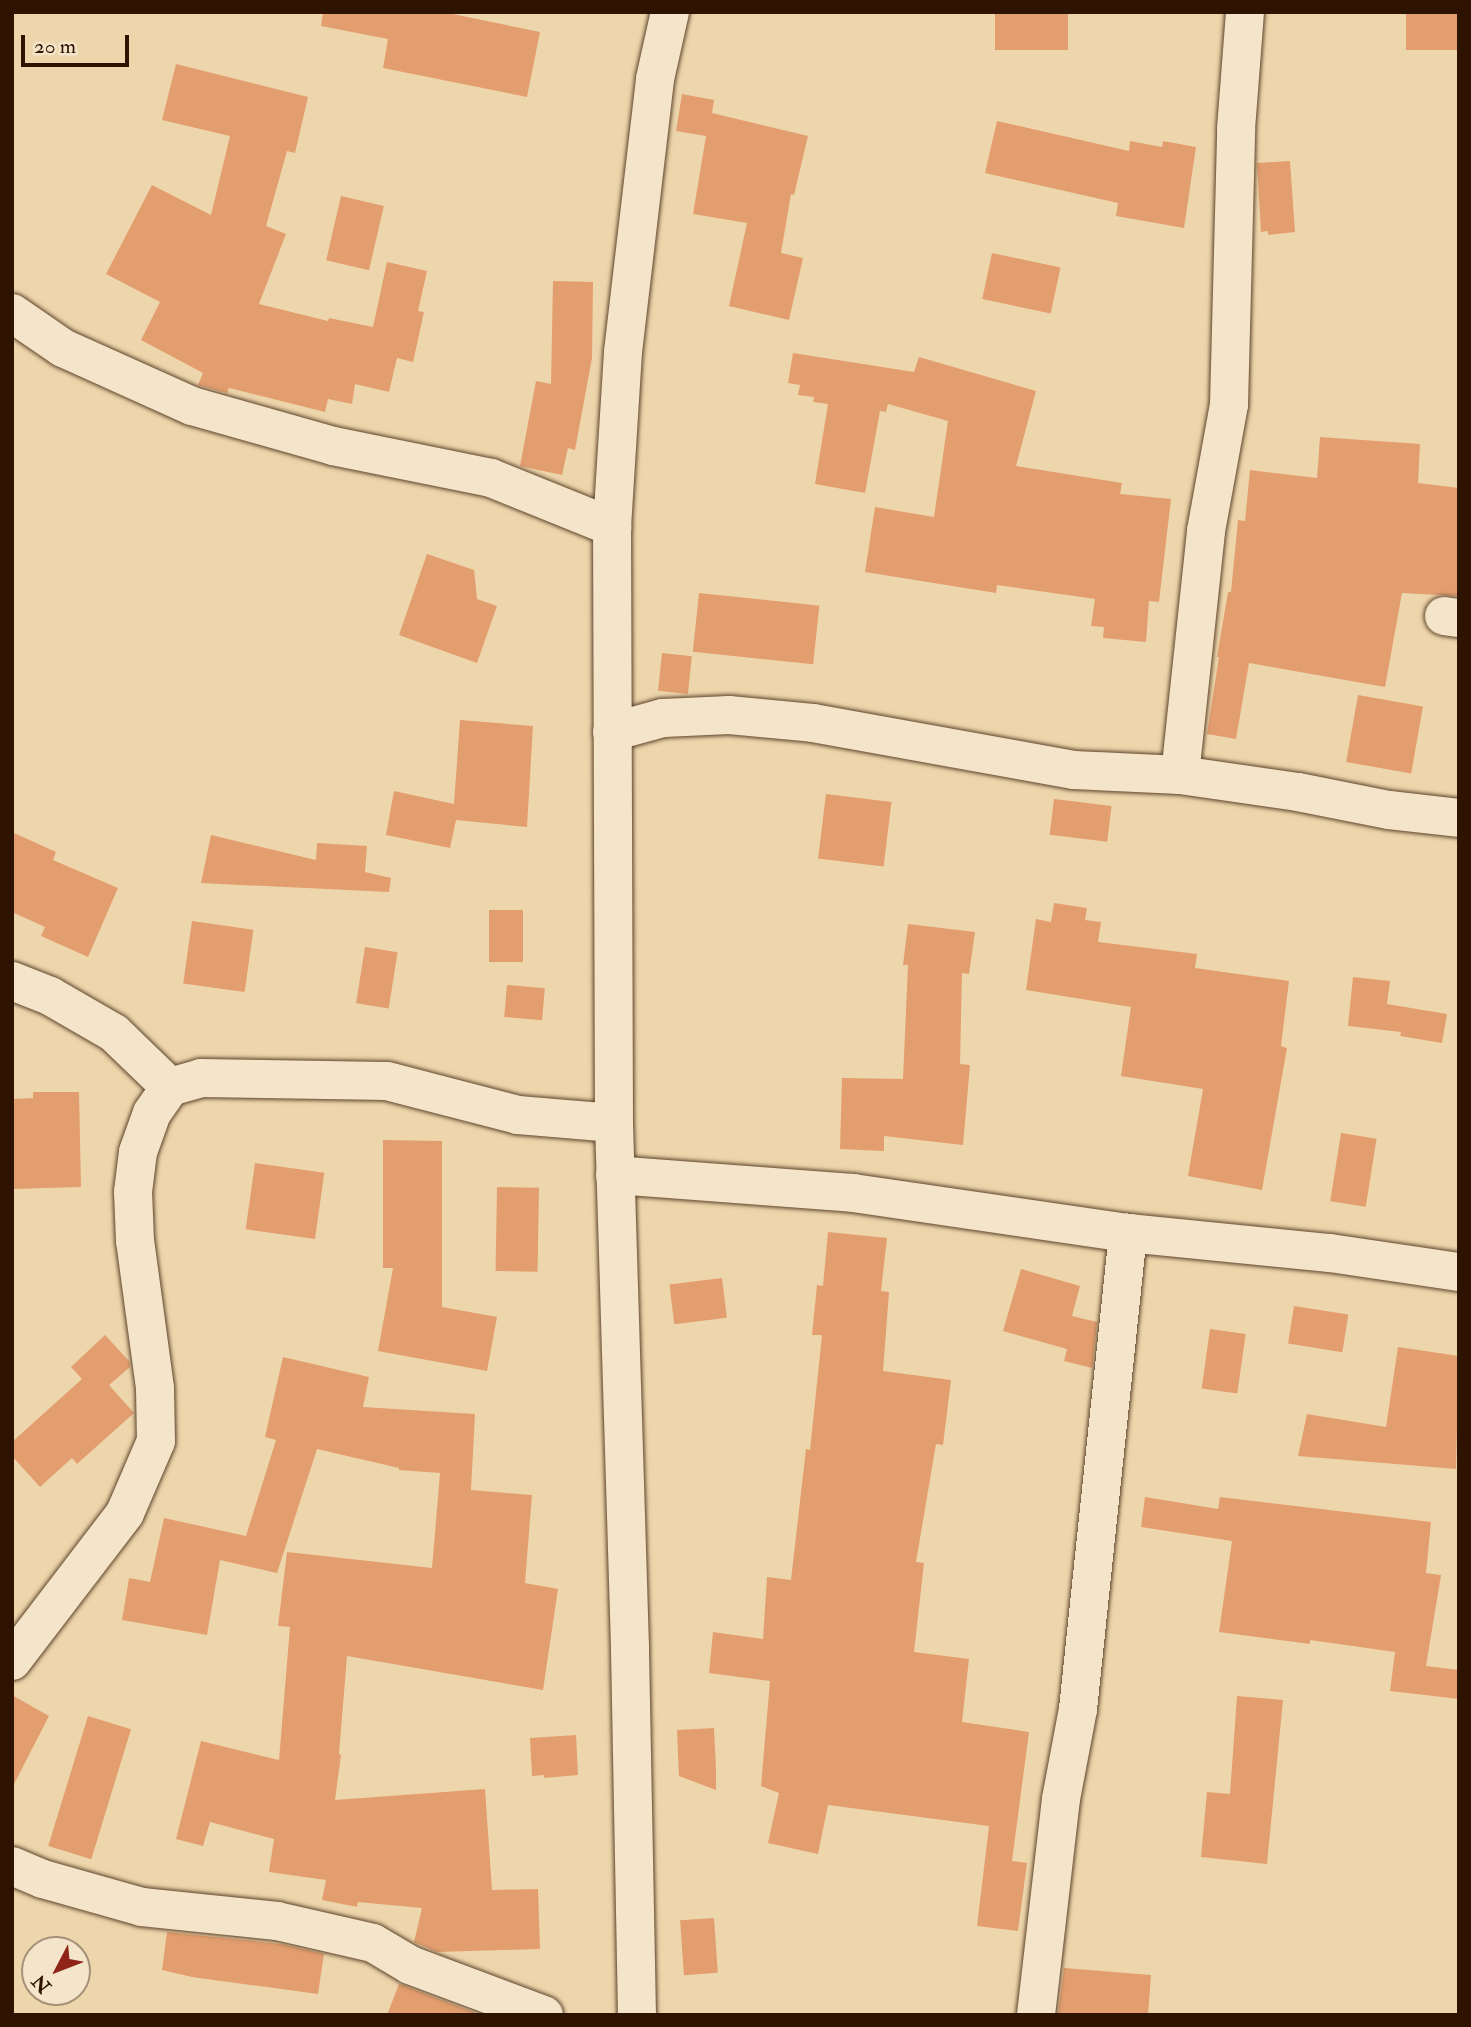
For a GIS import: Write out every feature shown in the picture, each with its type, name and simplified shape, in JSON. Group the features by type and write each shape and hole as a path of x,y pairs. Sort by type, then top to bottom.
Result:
{"street":[{"path":"637,2015 614,1123 612,527 623,352 655,79 670,12"},
{"path":"1180,775 1206,531 1228,405 1236,130 1245,12"},
{"path":"12,313 63,348 192,406 333,446 491,478 612,527"},
{"path":"612,732 663,718 729,715 813,723 1074,770 1180,775 1298,792 1389,810 1459,818"},
{"path":"12,981 50,996 114,1033 170,1087"},
{"path":"12,1661 125,1513 156,1441 155,1388 135,1241 133,1192 138,1152 152,1113 170,1087 201,1078 387,1081 519,1115 614,1123"},
{"path":"615,1175 757,1183 853,1193 1128,1233 1329,1253 1459,1272"},
{"path":"1036,2015 1061,1799 1079,1709 1128,1233"},
{"path":"12,1866 43,1879 142,1907 277,1921 373,1943 410,1965 544,2015"}],"building":[{"path":"323,12 443,12 540,32 527,97 383,68 388,39 321,26"},
{"path":"995,12 1068,12 1068,50 995,50"},
{"path":"1406,12 1459,12 1459,50 1406,50"},
{"path":"176,64 308,97 295,153 287,151 266,226 286,234 259,304 328,321 329,318 373,327 387,262 427,271 418,311 424,312 413,362 397,358 389,392 355,384 352,404 328,399 325,412 229,388 227,393 198,385 203,373 141,340 160,302 106,274 152,185 211,215 230,136 162,120"},
{"path":"682,94 714,100 712,113 808,136 794,195 791,194 781,253 803,258 789,320 729,306 747,223 693,214 706,136 676,131"},
{"path":"997,121 1129,151 1130,141 1162,147 1163,141 1196,147 1184,228 1116,216 1118,203 985,173"},
{"path":"1290,161 1295,232 1268,235 1268,231 1261,232 1257,163"},
{"path":"341,196 384,206 369,270 326,260"},
{"path":"992,253 1060,268 1051,314 982,299"},
{"path":"553,281 593,282 592,358 575,450 568,448 562,475 520,466 536,381 551,384"},
{"path":"793,353 914,372 919,357 1036,391 1016,466 1122,483 1120,494 1171,499 1159,602 1149,601 1146,642 1103,638 1104,627 1091,626 1095,599 997,585 996,593 865,572 875,507 934,517 948,421 888,404 886,412 880,411 865,493 815,484 828,404 813,402 814,397 798,395 800,385 788,383"},
{"path":"1320,437 1420,444 1418,483 1459,488 1459,596 1402,593 1385,687 1249,663 1236,739 1207,734 1217,657 1228,592 1231,592 1238,520 1245,521 1250,470 1317,478"},
{"path":"427,554 474,570 477,599 497,606 477,663 399,635"},
{"path":"699,593 819,606 813,664 693,652"},
{"path":"662,653 692,656 688,694 658,691"},
{"path":"1358,695 1423,706 1411,773 1346,762"},
{"path":"460,720 533,726 527,827 456,820 450,848 386,835 394,791 454,804"},
{"path":"826,794 892,802 884,867 818,859"},
{"path":"1054,799 1112,806 1107,842 1050,835"},
{"path":"12,832 56,852 53,860 118,888 88,957 41,936 45,927 12,912"},
{"path":"211,835 316,860 317,843 367,846 365,872 391,878 389,892 201,883"},
{"path":"1054,903 1087,908 1085,920 1101,922 1098,942 1197,954 1195,968 1289,981 1281,1046 1287,1048 1262,1190 1188,1176 1203,1089 1121,1076 1131,1007 1026,990 1036,919 1051,922"},
{"path":"489,910 523,910 523,962 489,962"},
{"path":"192,921 253,930 245,992 183,983"},
{"path":"908,924 975,932 969,974 962,973 960,1064 970,1065 963,1145 884,1136 884,1151 840,1149 842,1078 903,1079 908,965 903,965"},
{"path":"365,947 398,952 389,1008 356,1003"},
{"path":"1353,977 1390,981 1387,1004 1447,1014 1442,1043 1400,1036 1401,1032 1348,1026"},
{"path":"507,985 545,988 542,1020 504,1017"},
{"path":"33,1092 79,1092 81,1187 12,1189 12,1099 33,1098"},
{"path":"1341,1133 1377,1139 1366,1207 1330,1201"},
{"path":"383,1140 442,1141 442,1307 497,1317 487,1371 378,1351 393,1268 383,1268"},
{"path":"255,1163 324,1173 315,1239 246,1229"},
{"path":"497,1187 539,1188 538,1272 496,1271"},
{"path":"828,1232 887,1238 881,1291 889,1292 883,1371 951,1380 943,1445 936,1444 916,1562 924,1563 914,1652 969,1659 962,1722 1029,1732 1012,1861 1027,1863 1018,1931 977,1926 989,1826 828,1805 818,1854 768,1843 779,1793 761,1786 770,1681 709,1673 713,1632 763,1639 767,1577 791,1580 806,1449 810,1450 822,1335 812,1335 817,1285 823,1286"},
{"path":"1021,1269 1080,1286 1072,1316 1097,1322 1092,1368 1064,1361 1067,1349 1003,1331"},
{"path":"722,1278 727,1318 674,1324 669,1284"},
{"path":"1294,1306 1348,1315 1342,1352 1288,1344"},
{"path":"1210,1329 1246,1334 1237,1393 1202,1388"},
{"path":"105,1335 129,1361 130,1367 109,1385 134,1413 77,1464 72,1458 40,1487 12,1456 12,1442 82,1379 71,1367"},
{"path":"1398,1347 1459,1356 1456,1469 1298,1456 1307,1414 1386,1427"},
{"path":"283,1357 369,1377 363,1407 475,1414 471,1490 532,1495 525,1583 558,1589 543,1690 347,1656 341,1755 335,1800 485,1789 492,1890 538,1889 540,1949 437,1952 414,1942 422,1908 358,1902 357,1907 322,1900 326,1880 269,1872 274,1839 210,1822 203,1846 176,1839 201,1741 279,1760 290,1627 278,1626 287,1552 432,1568 440,1473 399,1470 317,1449 277,1573 220,1560 207,1635 122,1620 129,1578 150,1582 164,1518 246,1536 276,1440 265,1437"},
{"path":"1145,1497 1218,1509 1220,1497 1431,1522 1426,1573 1441,1575 1426,1666 1459,1670 1459,1699 1390,1691 1395,1652 1310,1640 1310,1644 1219,1632 1232,1541 1141,1527"},
{"path":"12,1695 49,1716 12,1788"},
{"path":"1237,1696 1283,1700 1267,1864 1201,1857 1207,1792 1230,1794"},
{"path":"88,1716 131,1729 91,1859 48,1846"},
{"path":"714,1728 716,1790 679,1776 677,1730"},
{"path":"576,1735 578,1775 544,1778 544,1775 532,1776 530,1738"},
{"path":"714,1918 718,1973 684,1975 680,1920"},
{"path":"167,1932 281,1944 324,1954 318,1994 192,1977 162,1970"},
{"path":"1064,1968 1151,1975 1148,2015 1058,2015"},
{"path":"399,1984 402,1985 481,2015 387,2015"}]}
